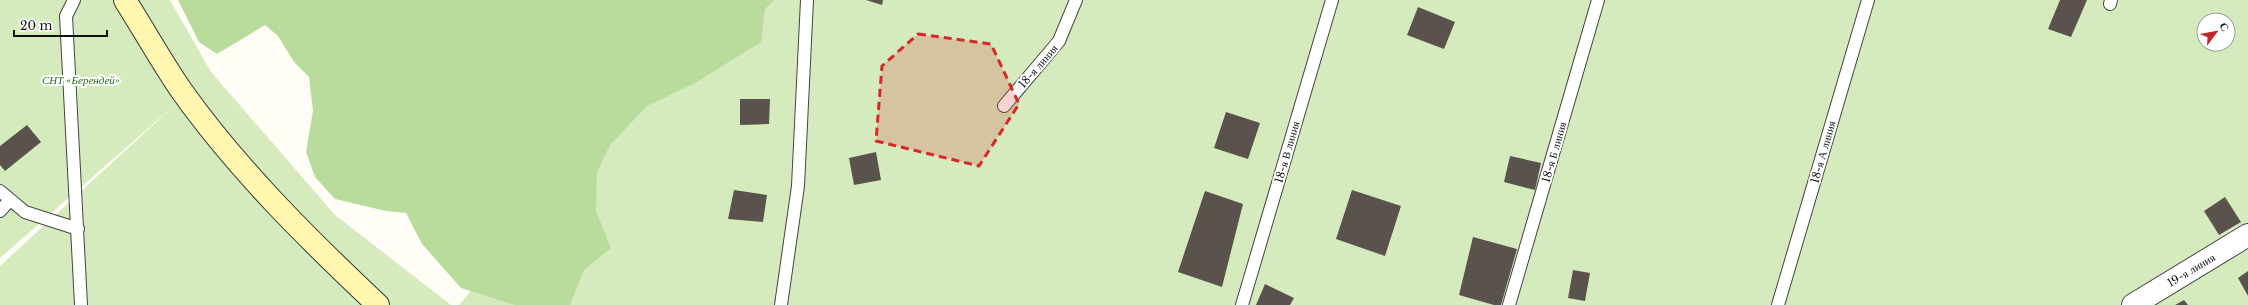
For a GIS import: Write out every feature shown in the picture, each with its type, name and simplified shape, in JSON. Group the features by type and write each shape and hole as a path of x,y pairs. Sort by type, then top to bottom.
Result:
{"street":[{"path":"125,0 181,90 236,159 327,257 378,305"},
{"name":"19-я линия","path":"2133,305 2248,235"}],"lane":[{"path":"74,0 66,16 82,305"},
{"path":"781,305 798,186 807,0"},
{"name":"18-я линия","path":"1004,106 1059,41 1076,0"},
{"name":"18-я В линия","path":"1242,305 1332,0"},
{"name":"18-я Б линия","path":"1509,305 1598,0"},
{"name":"18-я А линия","path":"1778,305 1868,0"},
{"path":"0,191 25,212 78,229"},
{"path":"0,211 10,200"}],"highlighted area":[{"path":"918,34 991,44 1019,104 979,166 876,141 882,66"}],"green space":[{"name":"СНТ «Берендей»","path":"0,0 170,0 211,72 335,215 451,305 0,305 0,266 177,103 0,258"},
{"path":"178,0 774,0 765,9 761,42 695,83 647,106 610,145 597,172 596,211 611,248 584,270 570,305 515,305 461,288 422,244 406,213 386,211 335,199 315,177 306,152 313,111 309,77 294,62 278,36 265,25 217,54 199,42"},
{"path":"738,0 2248,0 2248,305 459,305 519,234"}],"building":[{"path":"866,0 883,0 882,5"},
{"path":"2060,0 2087,0 2071,37 2048,29"},
{"path":"1418,7 1455,22 1444,49 1407,35"},
{"path":"740,99 770,99 769,124 740,125"},
{"path":"1226,112 1260,123 1248,159 1214,148"},
{"path":"27,125 41,142 5,171 0,165 0,146"},
{"path":"876,152 881,180 854,185 849,158"},
{"path":"1510,156 1541,163 1535,190 1504,182"},
{"path":"734,190 767,195 763,222 728,219"},
{"path":"1352,190 1401,206 1385,256 1336,239"},
{"path":"1205,191 1243,204 1222,287 1178,272"},
{"path":"2225,197 2241,222 2219,235 2204,211"},
{"path":"1473,237 1517,249 1501,305 1494,305 1459,295"},
{"path":"1573,270 1590,273 1585,301 1568,298"},
{"path":"2248,271 2248,296 2238,278"},
{"path":"1265,284 1294,298 1290,305 1256,305"},
{"path":"2184,300 2188,305 2175,305"}]}
